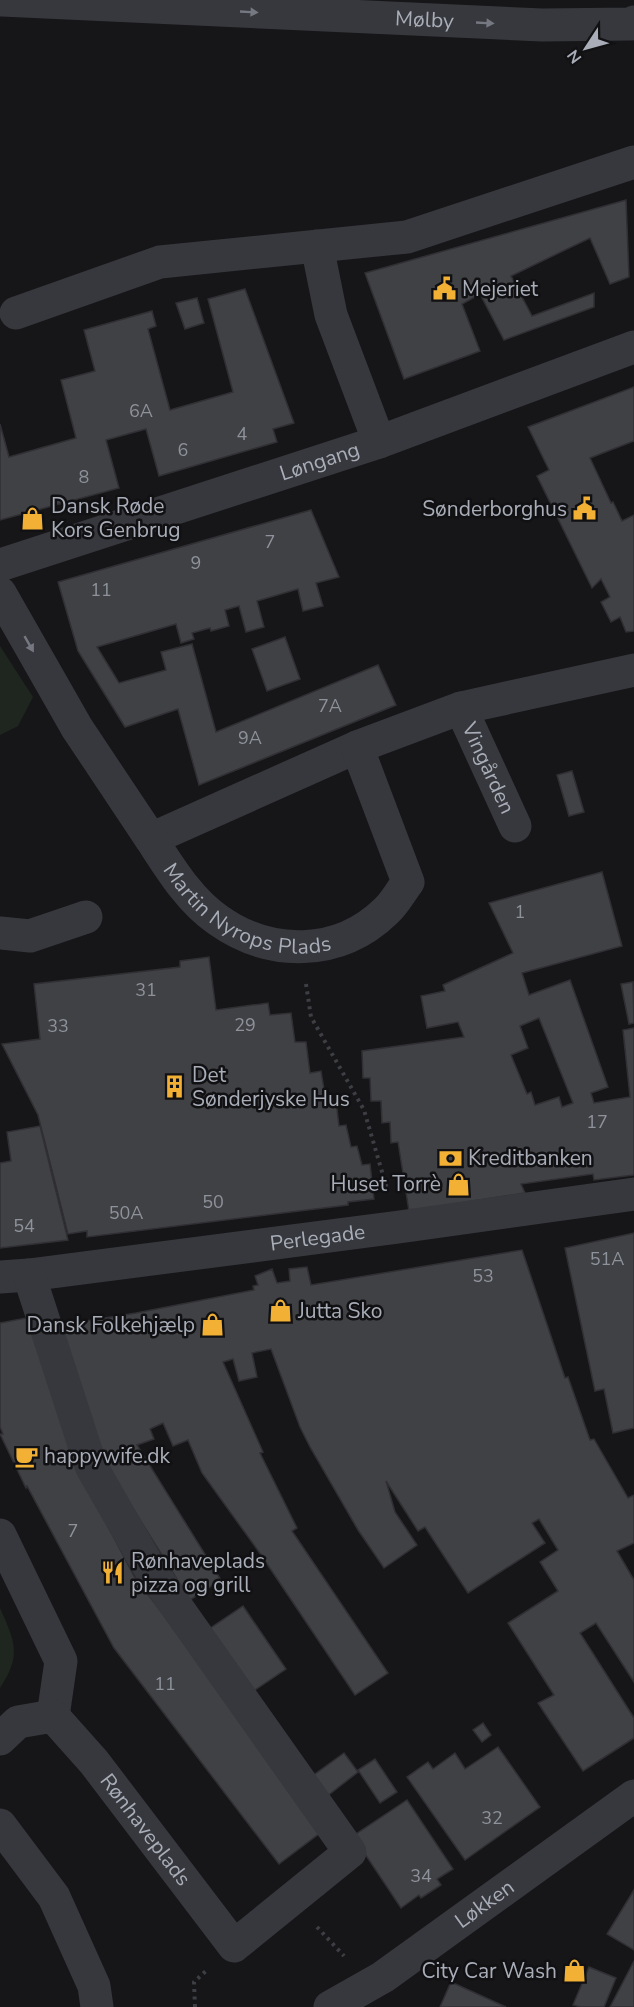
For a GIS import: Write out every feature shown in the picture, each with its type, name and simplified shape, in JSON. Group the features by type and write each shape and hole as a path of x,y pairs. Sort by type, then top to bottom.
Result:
{"street":[{"name":"Mølby","path":"2,0 542,25 630,19"},
{"path":"16,313 160,262 407,237 634,162"},
{"path":"317,246 331,315 379,442"},
{"name":"Løngang","path":"0,565 379,442 634,347"},
{"name":"Martin Nyrops Plads","path":"0,593 77,728 185,890 217,920 256,942 300,948 323,945 358,933 387,911 408,882 357,747"},
{"name":"Martin Nyrops Plads","path":"151,839 357,747 461,708 634,670"},
{"name":"Vingården","path":"461,708 515,826"},
{"path":"0,933 30,936 86,918"},
{"name":"Perlegade","path":"15,1276 399,1227 634,1194"},
{"path":"15,1276 91,1466 150,1569 350,1852 292,1900"},
{"path":"0,1535 61,1661 53,1716 18,1722 0,1739"},
{"name":"Rønhaveplads","path":"53,1716 94,1762 234,1946 292,1900"},
{"name":"Løkken","path":"330,2007 392,1970 634,1796"},
{"path":"0,1825 54,1897 94,1986 97,2007"}],"path":[{"path":"300,948 311,1017 364,1110 399,1227"},
{"path":"292,1900 370,1984"}],"shaded area":[{"path":"0,646 33,697 18,726 0,735"},
{"path":"0,1608 12,1640 14,1657 0,1688"}],"building":[{"name":"Mejeriet","path":"626,200 629,277 610,284 590,238 511,276 532,316 594,293 594,307 504,340 480,294 462,304 480,351 404,379 365,273"},
{"path":"245,289 294,423 273,429 277,442 159,476 146,429 106,440 119,488 0,520 0,424 9,457 76,438 61,380 95,371 84,330 152,311 156,326 148,329 170,410 233,392 208,299"},
{"path":"197,298 204,323 185,329 176,303"},
{"name":"Sønderborghus","path":"634,387 634,441 590,458 622,521 634,515 634,631 626,632 620,617 611,622 601,602 610,597 601,579 592,588 537,476 549,470 528,427"},
{"path":"311,510 339,577 316,583 323,606 303,611 298,589 257,601 264,627 246,632 239,606 225,610 229,626 192,633 194,639 181,643 176,624 97,647 119,683 166,670 161,652 192,644 216,732 378,665 396,705 199,785 178,709 125,727 78,651 58,582"},
{"path":"285,637 300,679 267,691 252,649"},
{"path":"572,771 584,812 569,816 557,775"},
{"path":"602,872 622,946 522,973 529,995 570,980 608,1087 591,1093 594,1103 630,1097 623,1030 634,1028 634,1175 594,1180 593,1174 521,1184 525,1193 409,1211 398,1142 391,1143 390,1122 382,1123 381,1101 371,1101 370,1078 363,1078 362,1051 464,1037 458,1022 427,1028 421,996 445,991 443,985 513,953 489,903","holes":["539,1018 573,1103 562,1107 559,1097 535,1105 531,1092 527,1094 511,1055 528,1048 520,1026"]},
{"name":"Det Sønderjyske Hus","path":"209,957 216,1010 268,1003 270,1015 291,1013 295,1042 306,1042 310,1073 321,1071 326,1101 336,1101 339,1126 346,1125 351,1147 357,1146 362,1165 370,1164 374,1199 348,1202 348,1205 87,1237 87,1231 68,1234 38,1115 2,1044 40,1039 34,984 180,967 180,961"},
{"path":"633,982 634,1023 629,1024 621,984"},
{"path":"40,1126 68,1240 0,1248 0,1163 11,1161 7,1132"},
{"path":"634,1233 634,1428 613,1433 604,1389 595,1391 565,1248"},
{"path":"522,1250 565,1378 568,1377 590,1440 594,1439 628,1498 634,1495 634,1543 617,1551 634,1580 634,1682 596,1623 580,1633 634,1718 634,1738 583,1771 538,1703 554,1695 508,1623 558,1591 540,1562 558,1550 539,1519 532,1523 545,1543 468,1593 425,1527 418,1531 386,1481 395,1512 417,1545 384,1568 358,1530 310,1447 300,1427 271,1349 252,1353 257,1377 239,1381 233,1359 223,1362 263,1452 260,1453 297,1528 292,1531 388,1673 355,1695 259,1552 202,1473 188,1440 173,1446 163,1423 150,1429 154,1439 137,1445 221,1580 190,1600 102,1459 54,1326 254,1290 253,1286 258,1285 255,1276 272,1269 277,1283 290,1281 289,1269 307,1267 311,1285"},
{"path":"31,1317 74,1461 134,1576 270,1754 324,1830 279,1864 114,1648 27,1486 26,1488 0,1434 3,1434 0,1427 0,1323"},
{"path":"243,1606 286,1669 252,1692 209,1629"},
{"path":"483,1723 491,1735 482,1742 473,1730"},
{"path":"498,1747 540,1807 465,1860 407,1777 428,1762 433,1769 455,1753 465,1769"},
{"path":"344,1753 358,1772 326,1797 311,1777"},
{"path":"375,1759 397,1792 380,1803 358,1770"},
{"path":"407,1800 453,1869 437,1879 441,1885 421,1898 419,1895 401,1908 353,1836"},
{"path":"634,1890 634,1950 607,1934"},
{"path":"634,1961 634,2007 610,2007"},
{"path":"589,1967 616,1978 604,2007 573,2005"},
{"path":"451,1982 506,2007 440,2007"}],"place":[{"name":"Mejeriet","path":"444,289"},
{"name":"Sønderborghus","path":"585,509"},
{"name":"Dansk Røde Kors Genbrug","path":"33,518"},
{"name":"Det Sønderjyske Hus","path":"174,1087"},
{"name":"Kreditbanken","path":"450,1158"},
{"name":"Huset Torrè","path":"459,1184"},
{"name":"Jutta Sko","path":"280,1311"},
{"name":"Dansk Folkehjælp","path":"213,1325"},
{"name":"happywife.dk","path":"26,1456"},
{"name":"Rønhaveplads pizza og grill","path":"113,1573"},
{"name":"City Car Wash","path":"575,1971"}]}
